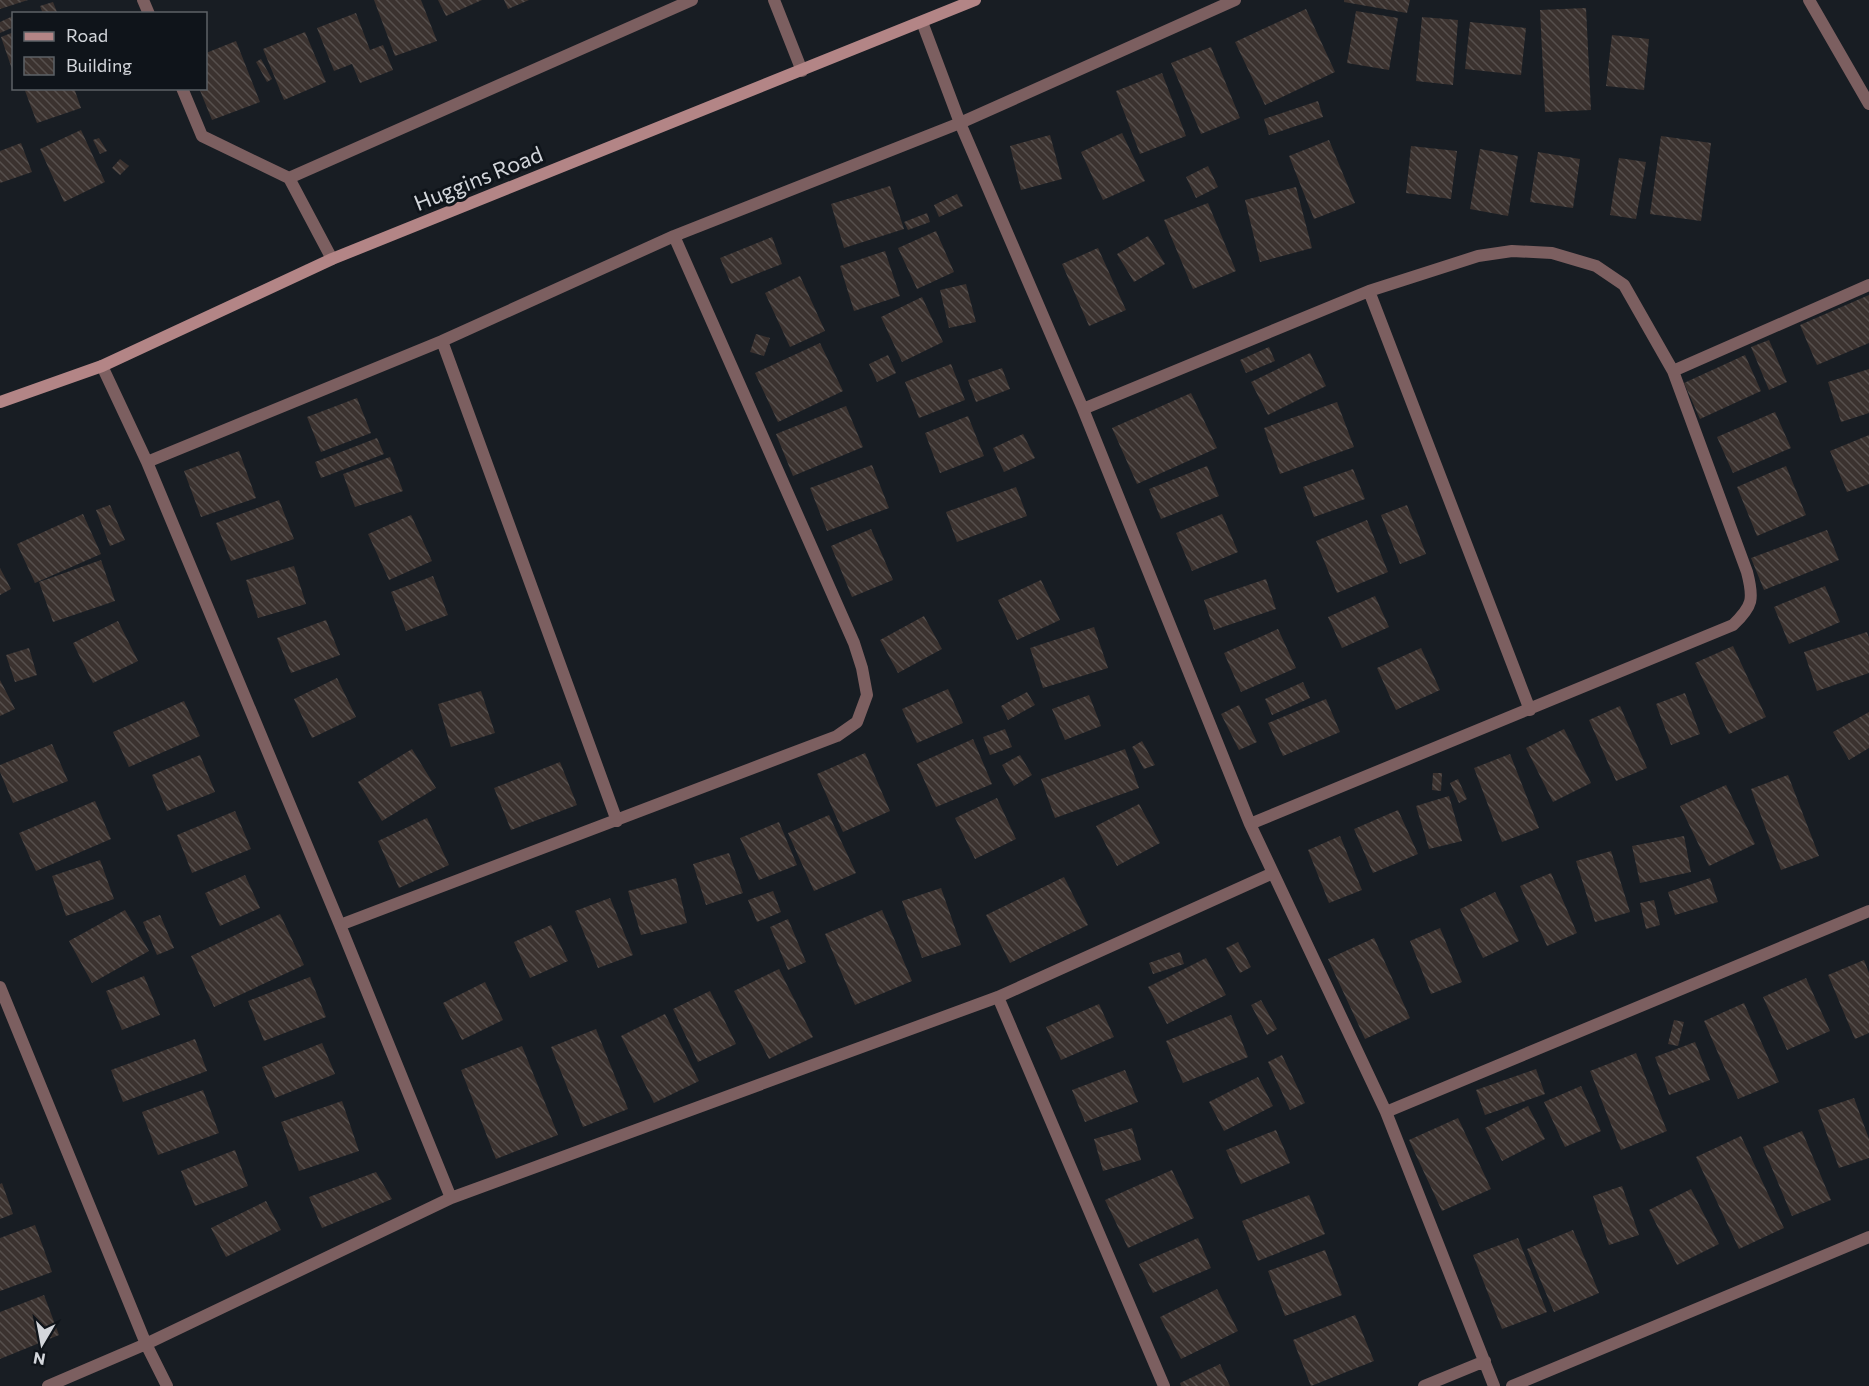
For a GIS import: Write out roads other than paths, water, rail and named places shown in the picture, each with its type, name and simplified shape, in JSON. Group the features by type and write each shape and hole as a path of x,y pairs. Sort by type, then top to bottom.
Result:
{"street":[{"path":"289,178 692,0"},
{"path":"774,0 802,71"},
{"name":"Huggins Road","path":"0,402 102,366 332,259 975,0"},
{"path":"147,462 442,341 674,236 960,123 1235,0"},
{"path":"1809,0 1869,104"},
{"path":"922,22 960,123 1083,409 1250,824 1386,1112 1494,1386"},
{"path":"183,90 202,136 289,178 332,259"},
{"path":"340,926 837,736 857,722 867,695 854,642 674,236"},
{"path":"1083,409 1369,291 1479,256 1512,251 1552,254 1596,266 1624,285 1673,371 1747,572 1751,589 1751,604 1733,625 1250,824"},
{"path":"1673,371 1869,285"},
{"path":"1369,291 1530,710"},
{"path":"442,341 617,821"},
{"path":"102,366 147,462 451,1198"},
{"path":"48,1386 146,1344 451,1198 998,997 1273,873"},
{"path":"1386,1112 1869,911"},
{"path":"0,987 146,1344 167,1386"},
{"path":"998,997 1164,1386"},
{"path":"1512,1386 1869,1237"},
{"path":"1424,1386 1485,1361"}]}
